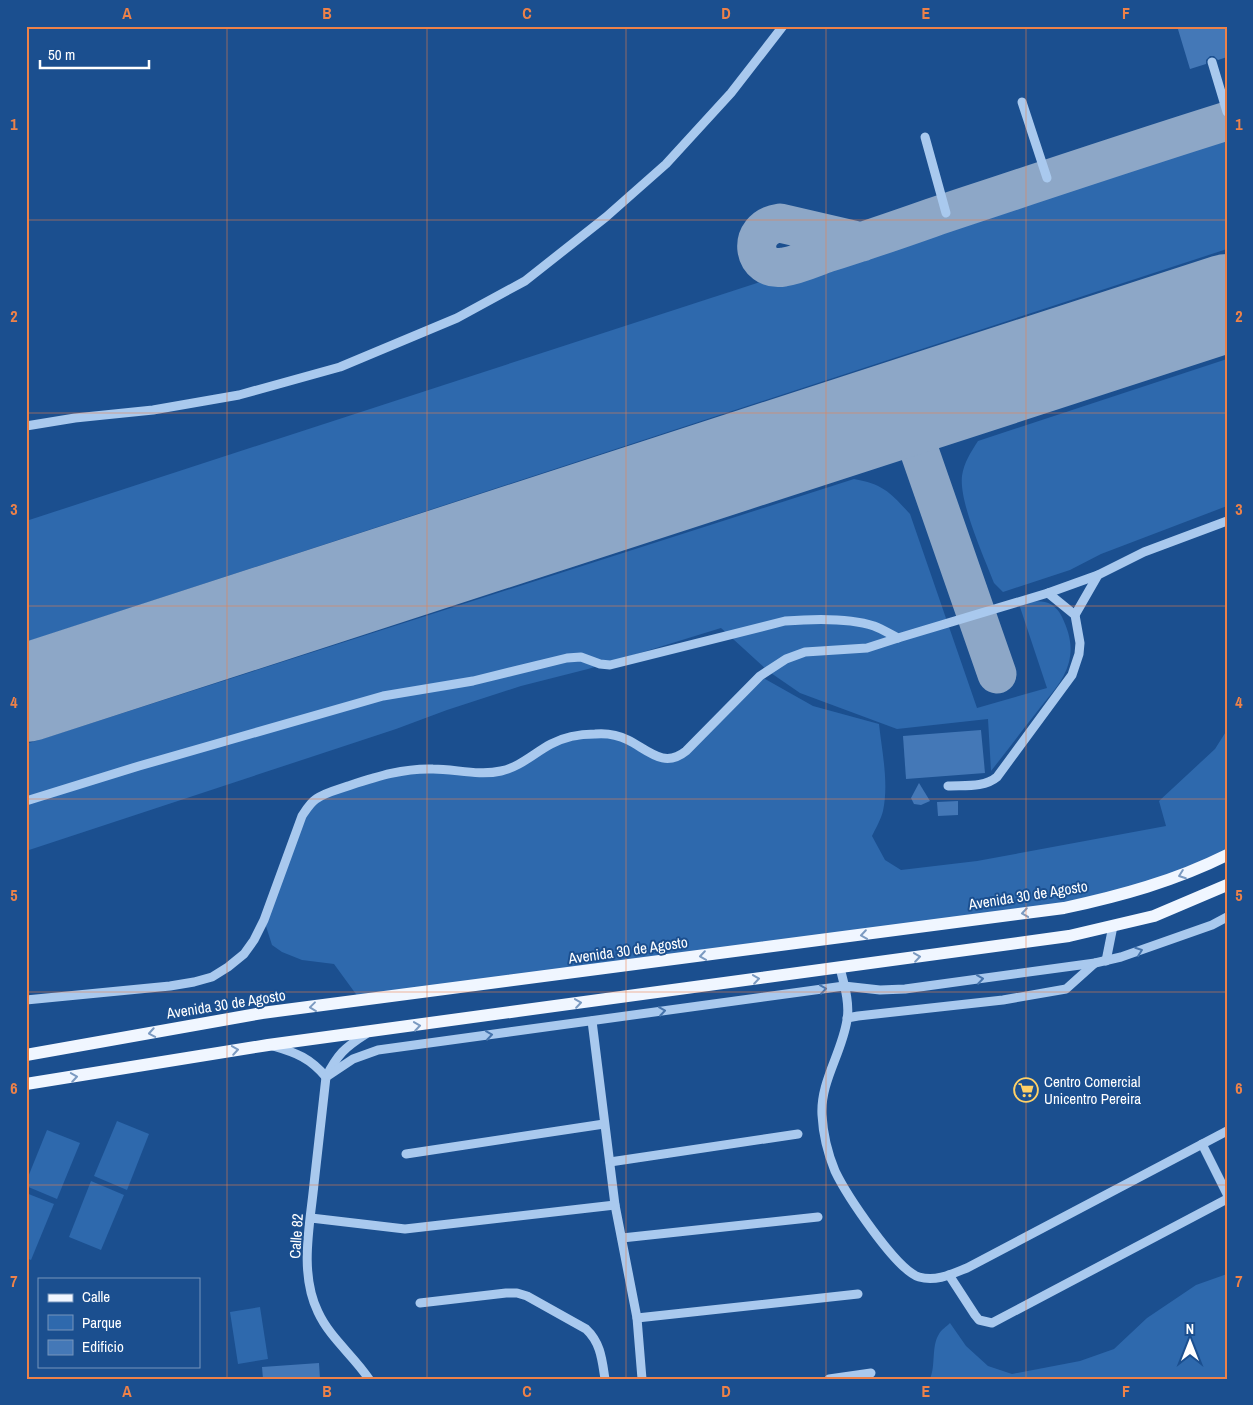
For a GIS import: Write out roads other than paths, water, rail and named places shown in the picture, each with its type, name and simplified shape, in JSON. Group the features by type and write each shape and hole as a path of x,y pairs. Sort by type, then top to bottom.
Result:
{"main road":[{"name":"Avenida 30 de Agosto","path":"26,1055 262,1013 1064,908 1148,887 1188,873 1227,855"},
{"path":"26,1084 268,1045 1069,936 1154,916 1227,885"}],"street":[{"path":"26,426 75,418 153,410 239,395 340,367 457,318 526,281 606,217 658,171 701,128 783,26"},
{"path":"1212,62 1227,112"},
{"path":"1022,102 1047,178"},
{"path":"925,137 946,213"},
{"path":"26,1000 170,986 194,982 212,976 228,967 244,954 254,940 264,920 302,816 309,805 325,794 389,773 410,770 432,769 486,773 501,771 515,766 550,744 577,735 618,736 657,756 672,758 686,751 760,676 786,659 805,652 867,648 1048,593 1098,574 1144,552 1227,521"},
{"path":"1075,616 1098,574"},
{"path":"948,786 982,784 997,777 1072,675 1079,654 1080,643 1075,616 1048,593"},
{"path":"26,801 138,766 384,696 473,681 567,658 580,657 600,664 610,665 785,622 807,619 841,621 874,626 898,638"},
{"path":"268,1045 293,1052 307,1059 316,1065 326,1077 353,1059 378,1050 844,986 880,990 905,989 1095,963 1122,957 1203,928 1227,917"},
{"path":"1106,961 1113,926"},
{"path":"847,1018 1004,1000 1066,989 1095,963"},
{"path":"840,968 848,1005 847,1018 843,1037 822,1099 824,1134 835,1171 848,1195 894,1257 917,1277 936,1279 967,1268 1227,1131"},
{"path":"592,1021 615,1205 637,1318 642,1379"},
{"name":"Calle 82","path":"368,1032 347,1046 326,1077 311,1218 308,1270 311,1291 317,1310 330,1334 368,1379"},
{"path":"406,1154 604,1124"},
{"path":"610,1162 798,1134"},
{"path":"1202,1144 1227,1194"},
{"path":"949,1275 975,1315 980,1320 992,1323 1227,1199"},
{"path":"311,1218 405,1228 615,1205"},
{"path":"622,1238 818,1217"},
{"path":"420,1303 506,1293 517,1293 527,1296 586,1329 592,1335 600,1352 605,1379"},
{"path":"637,1318 858,1294"},
{"path":"829,1379 871,1373"}],"place":[{"name":"Centro Comercial Unicentro Pereira","path":"1026,1090"}]}
